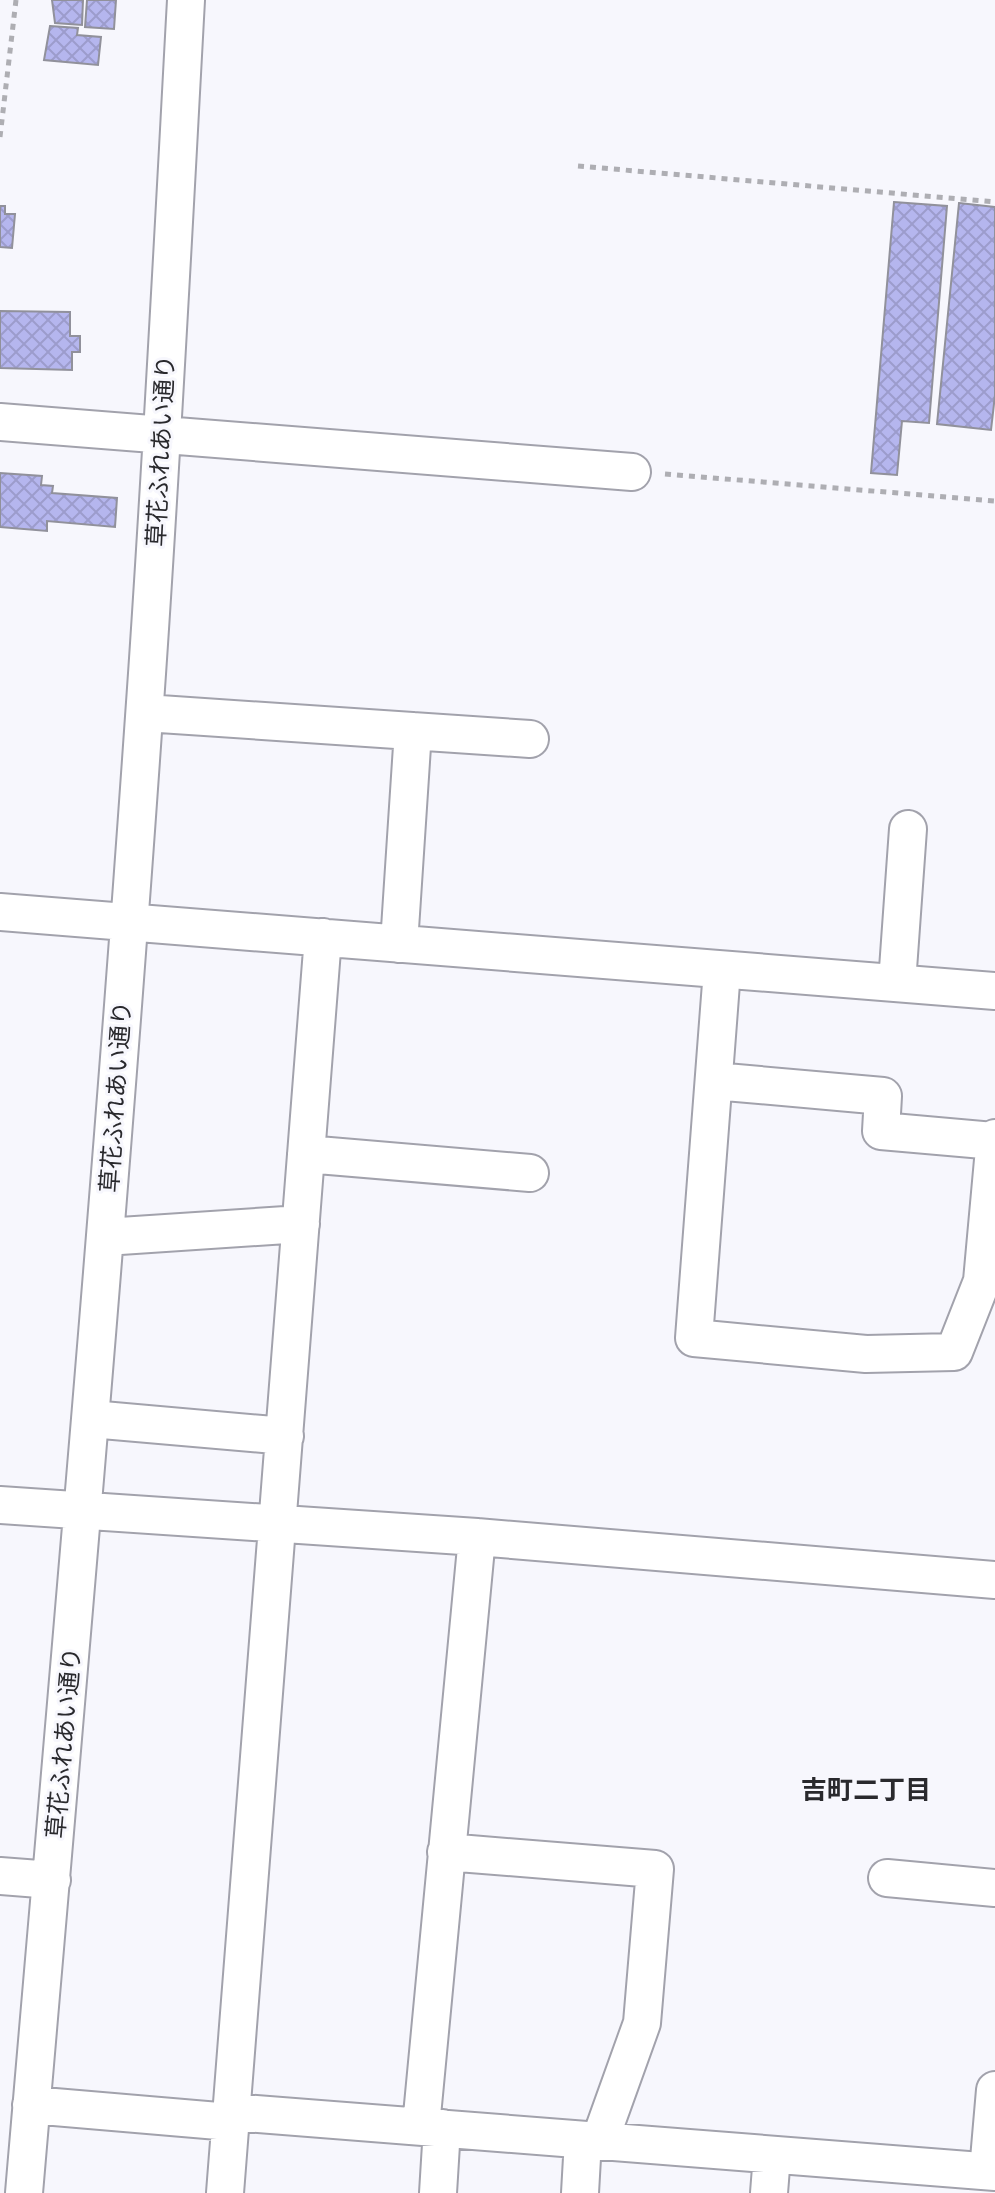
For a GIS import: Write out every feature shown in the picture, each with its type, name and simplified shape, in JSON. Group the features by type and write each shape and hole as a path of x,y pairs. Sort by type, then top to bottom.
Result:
{"street":[{"name":"草花ふれあい通り","path":"24,2193 21,2109 52,1880 130,924 186,0"},
{"path":"0,422 632,472"},
{"path":"145,713 530,739"},
{"path":"399,944 413,731"},
{"path":"897,983 908,829"},
{"path":"0,912 995,991"},
{"path":"225,2193 323,937"},
{"path":"714,1081 883,1096 881,1131 995,1139 982,1281 954,1352 866,1354 694,1338 722,970"},
{"path":"306,1154 530,1173"},
{"path":"105,1237 301,1224"},
{"path":"91,1419 285,1436"},
{"path":"0,1505 277,1526 477,1537 995,1580"},
{"path":"438,2193 432,2127 446,1852 477,1537"},
{"path":"446,1852 655,1869 642,2023 592,2140 580,2193"},
{"path":"0,1876 52,1880"},
{"path":"887,1878 995,1888"},
{"path":"21,2109 432,2127 991,2171 995,2090"},
{"path":"769,2193 772,2155"}],"path":[{"path":"0,137 16,0"},
{"path":"578,166 995,202"},
{"path":"632,472 995,501"}],"building":[{"path":"52,0 83,0 82,25 55,23"},
{"path":"87,0 116,0 114,29 85,27"},
{"path":"50,26 78,28 77,35 101,37 98,65 44,60"},
{"path":"894,202 947,206 929,423 902,421 897,475 871,473"},
{"path":"959,203 995,207 995,395 991,430 937,424"},
{"path":"0,206 5,206 5,214 15,214 12,248 0,247"},
{"path":"0,311 70,312 70,336 80,336 80,352 72,352 72,370 0,368"},
{"path":"0,473 42,476 41,485 53,486 52,493 117,498 115,527 47,521 47,531 0,527"}],"district":[{"name":"吉町二丁目","path":"866,1790"}]}
